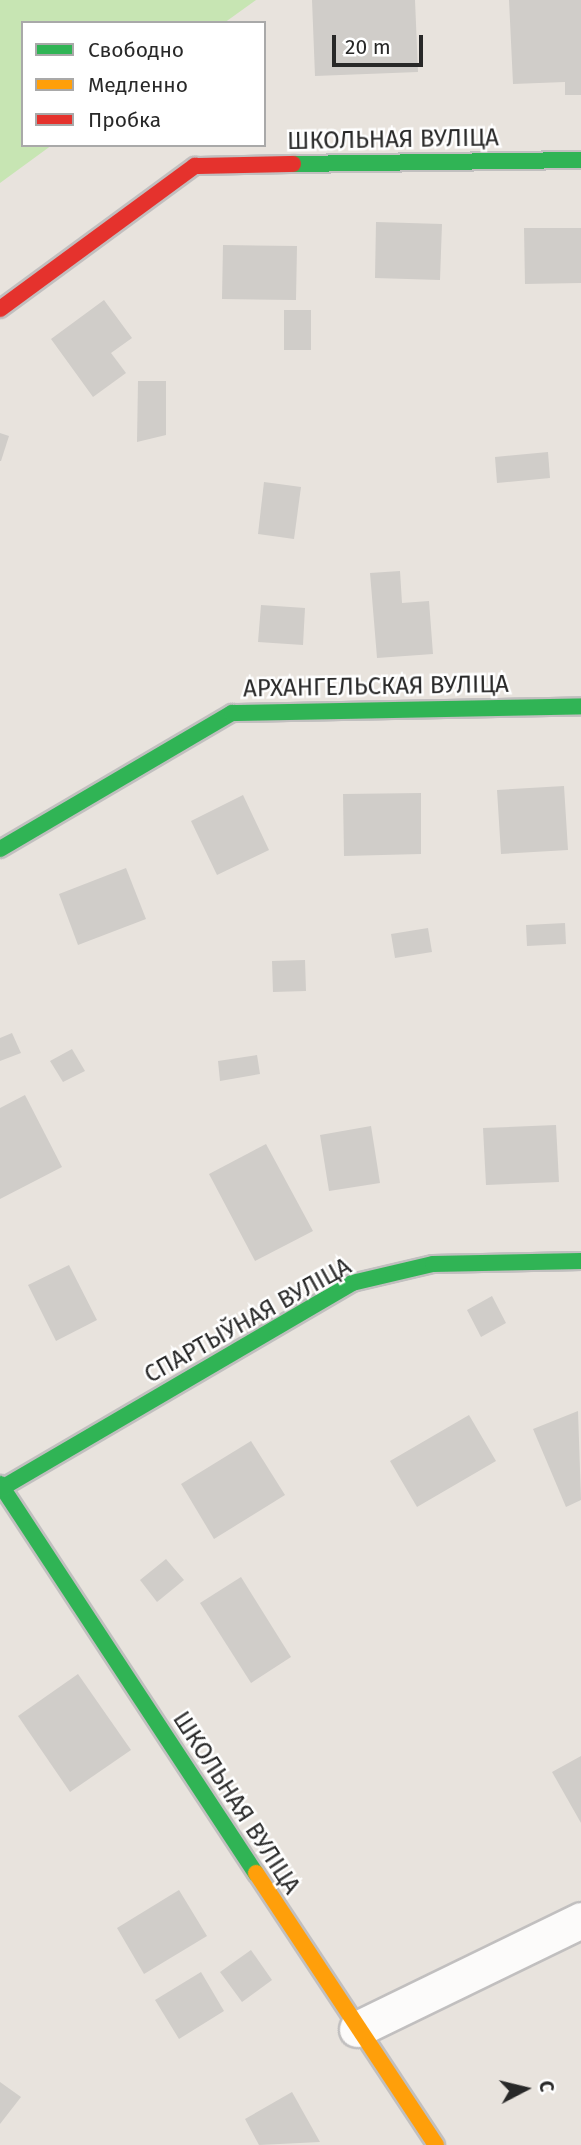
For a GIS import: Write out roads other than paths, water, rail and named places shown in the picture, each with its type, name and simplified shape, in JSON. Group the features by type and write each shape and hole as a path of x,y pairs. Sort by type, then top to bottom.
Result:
{"street":[{"name":"ШКОЛЬНАЯ ВУЛІЦА","path":"0,309 195,166 581,160"},
{"name":"АРХАНГЕЛЬСКАЯ ВУЛІЦА","path":"0,849 232,713 581,706"},
{"name":"СПАРТЫЎНАЯ ВУЛІЦА","path":"1,1487 352,1283 433,1264 581,1261"},
{"name":"ШКОЛЬНАЯ ВУЛІЦА","path":"1,1487 436,2145"},
{"path":"357,2029 581,1920"}]}
